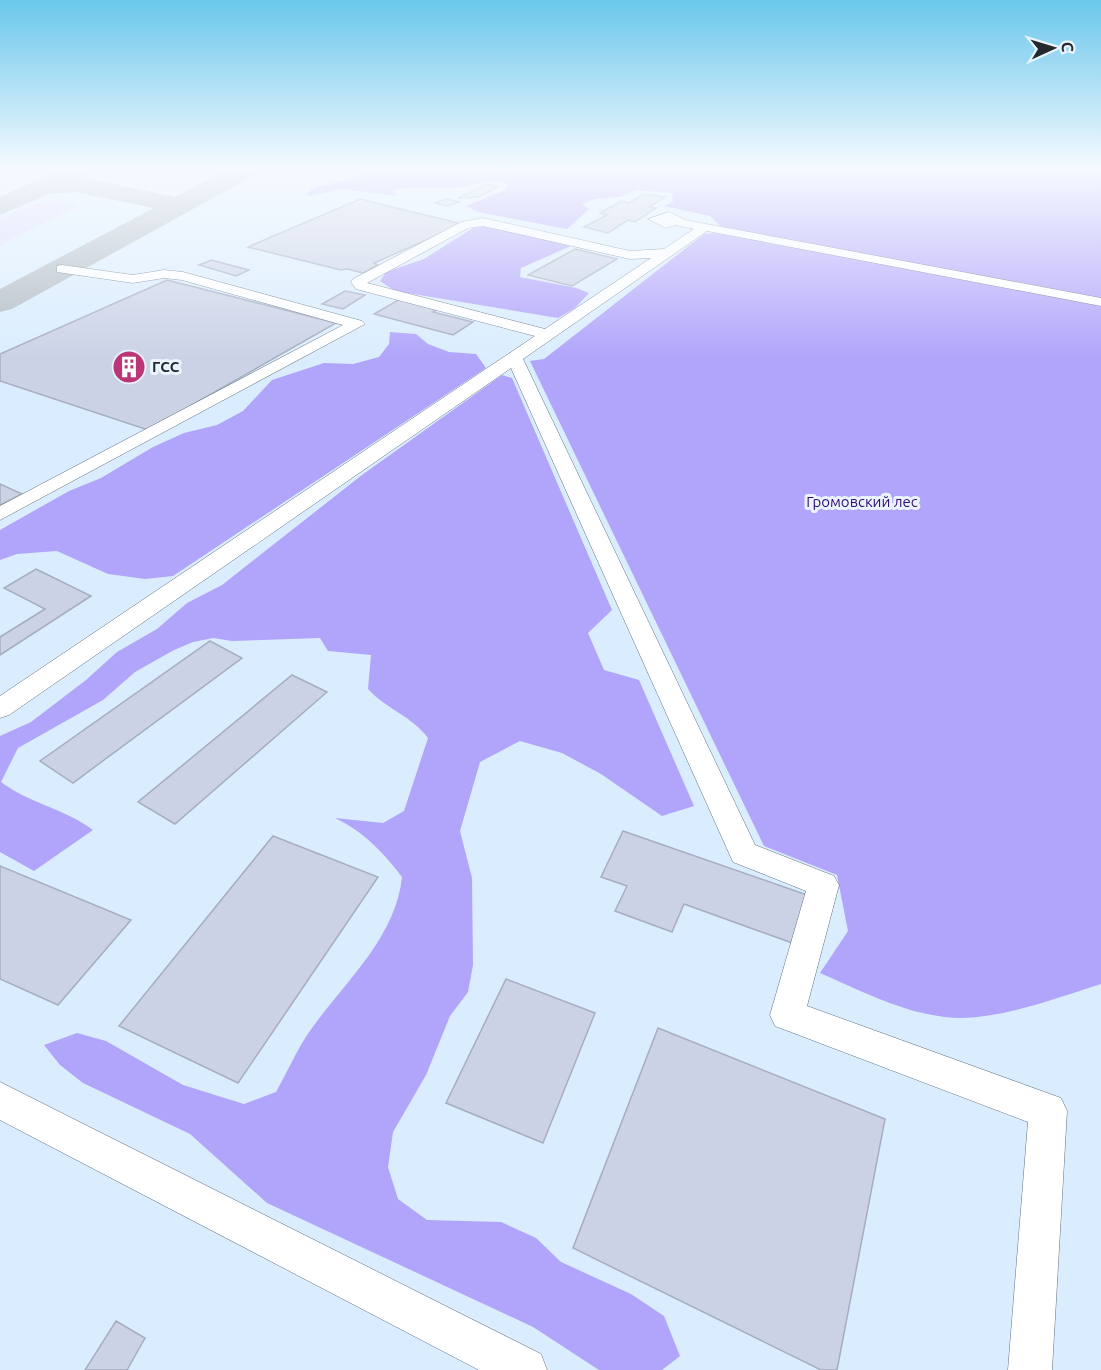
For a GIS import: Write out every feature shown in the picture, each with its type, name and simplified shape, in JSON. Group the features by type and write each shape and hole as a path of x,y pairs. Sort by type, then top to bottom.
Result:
{"lane":[{"path":"454,231 358,282 388,293 547,334"},
{"path":"529,231 630,255 667,253"},
{"path":"0,709 699,231"},
{"path":"726,231 1101,302"},
{"path":"0,514 357,324 183,276 164,274 133,279 62,269"},
{"path":"339,319 388,293"},
{"path":"514,357 744,853 823,885 787,1015 1048,1111 1030,1370"},
{"path":"0,1100 525,1370"}],"shaded area":[{"path":"0,231 1101,231 1101,1370 0,1370"},
{"path":"0,231 28,231 0,245"}],"green space":[{"path":"468,231 512,231 571,246 521,268 520,277 576,288 589,293 575,308 558,318 395,291 380,281 386,272 424,259"},
{"path":"746,231 1101,231 1101,299"},
{"name":"Громовский лес","path":"714,233 1101,304 1101,984 1024,1008 963,1018 945,1017 912,1010 881,1000 820,973 848,931 837,875 764,846 530,361 544,359 704,234"},
{"path":"390,332 416,334 428,344 449,352 476,354 486,368 173,576 145,579 108,574 57,551 17,554 0,560 0,530 69,491 101,478 153,447 184,433 217,425 243,411 272,380 324,363 353,364 379,357 389,344"},
{"path":"502,375 512,378 612,610 588,633 604,670 639,680 694,806 662,816 601,774 562,753 520,741 480,762 460,831 472,878 473,965 468,992 450,1016 426,1075 393,1132 388,1167 398,1199 427,1220 501,1222 536,1238 561,1262 631,1294 664,1316 680,1356 662,1370 599,1370 533,1327 267,1203 190,1134 83,1083 60,1065 44,1045 77,1033 106,1041 183,1085 244,1104 276,1092 307,1035 380,939 398,899 402,877 388,859 372,843 335,818 383,823 404,811 428,738 422,730 368,689 371,655 328,651 320,638 232,641 213,638 193,642 174,650 135,672 103,700 18,748 1,782 93,830 34,871 0,852 0,736 31,722 86,680 117,652 157,629 187,603 222,585 362,475"}],"building":[{"path":"285,231 446,231 374,263 378,265 363,273 347,269 341,270 248,247"},
{"path":"575,249 617,259 572,286 528,275"},
{"path":"211,260 249,270 236,276 199,265"},
{"name":"ГСС","path":"167,280 336,323 148,430 0,381 0,354"},
{"path":"345,291 365,295 343,309 322,304"},
{"path":"400,299 438,309 433,312 473,322 453,335 374,314"},
{"path":"0,484 22,494 0,505"},
{"path":"36,569 91,596 0,655 0,637 45,609 4,588"},
{"path":"210,641 242,658 73,783 40,761"},
{"path":"292,675 327,692 175,824 138,802"},
{"path":"623,831 810,896 795,944 684,904 672,932 615,911 627,886 601,877"},
{"path":"273,836 378,877 238,1083 119,1026"},
{"path":"0,866 131,920 58,1005 0,979"},
{"path":"506,979 595,1013 543,1143 446,1103"},
{"path":"658,1028 885,1119 837,1370 821,1370 573,1248"},
{"path":"116,1321 145,1338 127,1370 85,1370"}],"taxiway":[{"path":"0,302 132,231"}],"place":[{"name":"ГСС","path":"129,367"}]}
